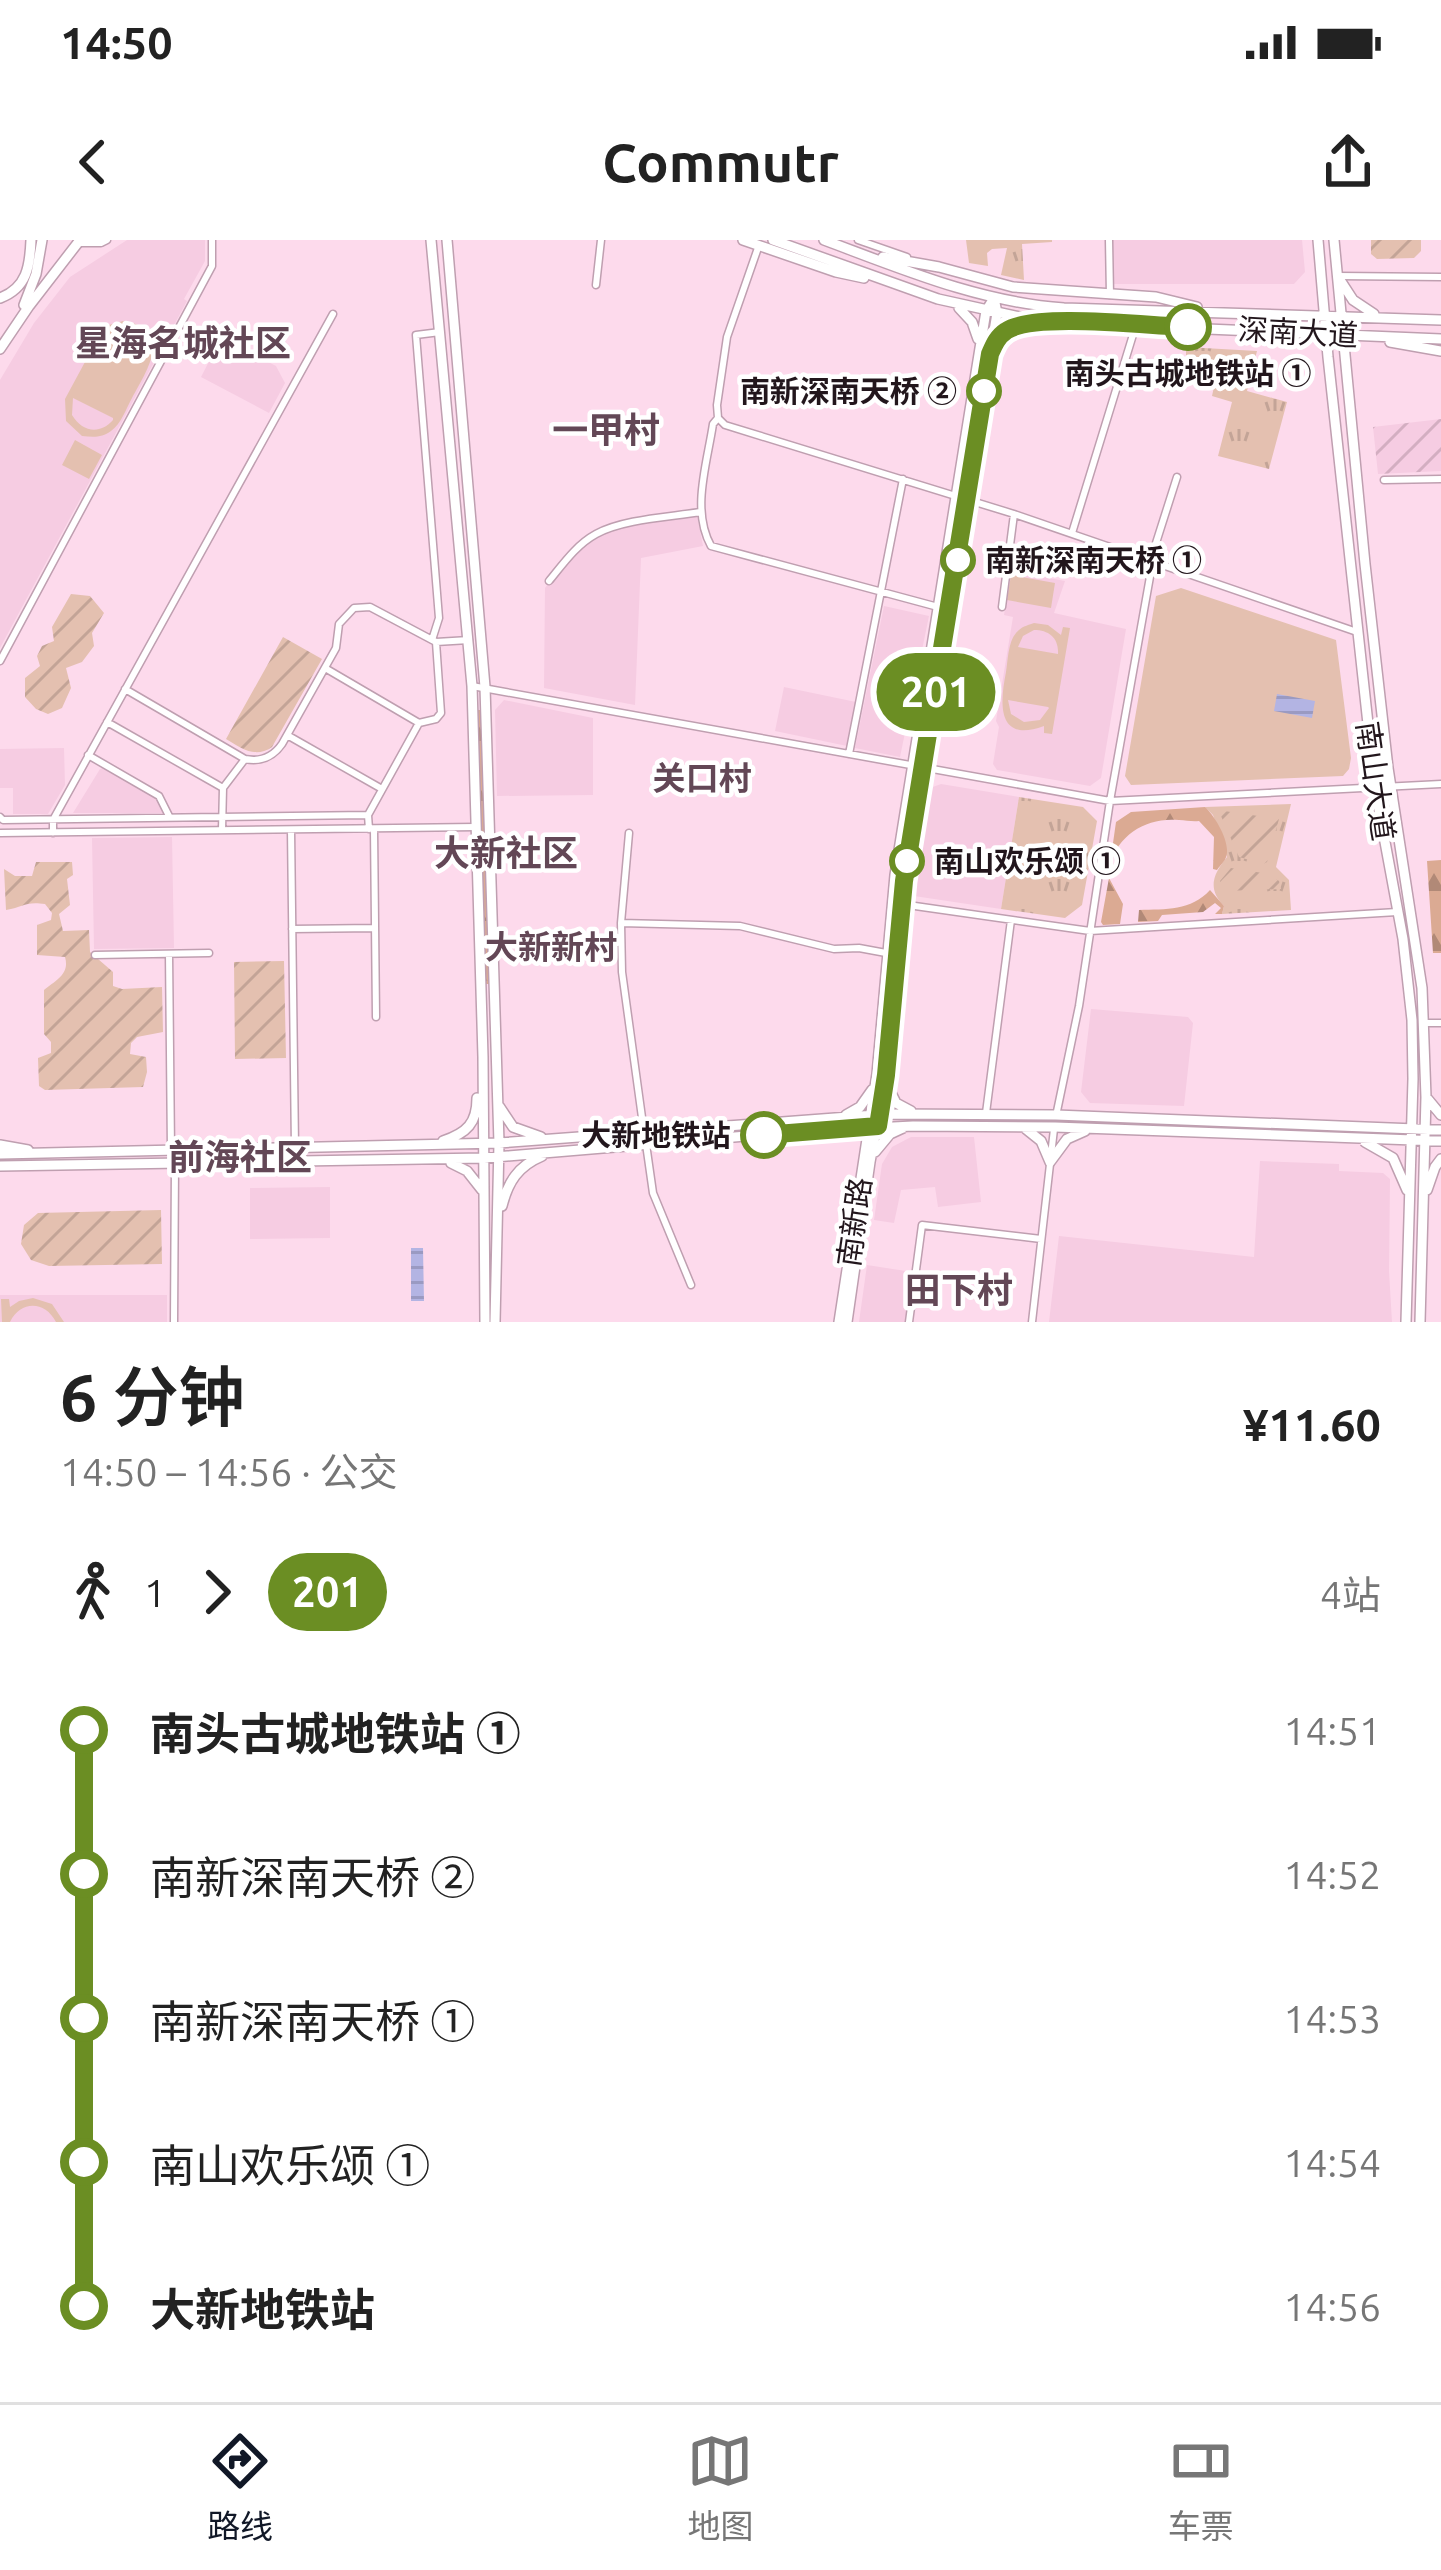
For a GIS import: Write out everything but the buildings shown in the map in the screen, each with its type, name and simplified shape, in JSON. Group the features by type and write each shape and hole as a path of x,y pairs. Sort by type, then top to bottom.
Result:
{"main road":[{"path":"0,298 14,292 25,278 31,240"},
{"path":"14,327 36,274 42,240"},
{"path":"430,240 472,686 483,1057 484,1322"},
{"path":"449,240 485,687 499,1143 495,1322"},
{"path":"743,240 849,276 877,278"},
{"name":"深南大道","path":"773,240 938,299 1043,322 1441,339"},
{"name":"深南大道","path":"824,240 857,246 938,282 994,298 1064,308 1441,320"},
{"name":"南山大道","path":"1318,240 1375,788 1406,965 1412,1028 1406,1322"},
{"name":"南山大道","path":"1334,240 1390,787 1424,1023 1420,1322"},
{"path":"0,349 78,242"},
{"name":"深南大道","path":"760,243 806,252"},
{"path":"857,246 1013,286 1156,297 1214,311"},
{"path":"1338,276 1353,300 1391,318"},
{"path":"1291,314 1313,304 1322,281"},
{"name":"南新路","path":"882,1074 886,953 994,298"},
{"path":"938,299 968,315 984,354 1005,331 1043,322"},
{"path":"1373,336 1441,351"},
{"name":"南新路","path":"843,1322 882,1074 938,607 962,498"},
{"path":"426,1145 452,1138 473,1123 483,1057"},
{"path":"882,1074 896,1103 922,1114"},
{"path":"841,1117 865,1102 882,1074"},
{"path":"1426,1097 1441,1115"},
{"path":"497,1101 513,1127 551,1139"},
{"path":"835,1130 922,1114 986,1113 1093,1128 1358,1139 1411,1135"},
{"path":"1,1163 484,1158 841,1117 913,1126 1017,1126 1055,1121 1411,1135 1441,1130"},
{"path":"866,1161 890,1134 913,1126"},
{"path":"1017,1126 1038,1137 1051,1162 1067,1139 1093,1128"},
{"path":"0,1145 39,1152 295,1148 835,1130 858,1139 866,1161"},
{"path":"1425,1135 1441,1141"},
{"path":"1358,1139 1393,1158 1410,1201"},
{"path":"498,1216 516,1173 555,1151"},
{"path":"1,1163 39,1152"},
{"path":"428,1159 454,1163 467,1171 485,1200"},
{"path":"1424,1201 1441,1159"}],"street":[{"path":"78,242 107,240"},
{"path":"0,661 212,266 212,240"},
{"path":"596,286 601,240"},
{"path":"1109,240 1109,295"},
{"path":"760,243 730,326 717,405 718,418 725,425 1014,514 1357,632"},
{"path":"1338,276 1441,278"},
{"path":"52,832 52,820 333,314"},
{"path":"1072,533 1136,325"},
{"path":"325,668 418,723 436,719 442,710 416,335 440,332"},
{"path":"718,418 713,424 700,512 711,546 938,607"},
{"path":"1032,1322 1055,1121 1079,1006 1110,800 1154,560 1177,477"},
{"path":"850,754 903,479"},
{"path":"1384,480 1441,479"},
{"path":"549,581 576,548 611,527 700,512"},
{"path":"1002,607 1014,514"},
{"path":"125,689 253,760 279,749 338,644 338,624 358,606 376,610 434,641 469,640"},
{"path":"472,686 1110,800 1441,784"},
{"path":"107,722 223,788"},
{"path":"376,1017 368,815 418,723"},
{"path":"287,735 382,789"},
{"path":"88,755 159,796 169,818"},
{"path":"222,830 223,788 245,759"},
{"path":"0,817 368,815"},
{"path":"1,833 476,827"},
{"path":"291,830 295,1148"},
{"path":"628,833 622,972 645,1138 653,1193 691,1286"},
{"path":"901,904 1090,931 1397,912"},
{"path":"986,1113 1012,920"},
{"path":"621,923 740,926 834,949 886,953"},
{"path":"292,929 375,928"},
{"path":"95,955 209,953"},
{"path":"169,954 171,1150"},
{"path":"1424,1023 1441,1023"},
{"path":"173,1322 175,1163"},
{"path":"909,1322 922,1225 1042,1239"}],"shaded area":[{"path":"127,240 205,240 205,261 0,648 0,380 34,323 70,277"},
{"path":"1113,240 1302,240 1305,272 1294,284 1113,284"},
{"path":"231,343 276,366 285,383 269,413 201,377 217,346"},
{"path":"1441,419 1441,471 1378,474 1373,427"},
{"path":"697,515 703,546 641,558 635,705 544,688 545,588 578,543 583,547 612,529"},
{"path":"1011,571 1065,581 1054,613 1126,629 1101,778 1090,786 997,770 993,764 1013,617 1004,615"},
{"path":"884,606 929,616 900,757 855,748"},
{"path":"784,687 856,702 847,746 775,731"},
{"path":"504,700 593,718 593,795 497,796 495,710"},
{"path":"64,748 65,785 48,814 13,814 13,788 0,788 0,749"},
{"path":"105,767 159,798 163,813 73,813"},
{"path":"941,784 1019,797 1001,909 914,896 930,788"},
{"path":"172,837 174,948 94,949 92,838"},
{"path":"1091,1009 1188,1017 1193,1023 1184,1106 1090,1103 1081,1092"},
{"path":"911,1137 974,1137 981,1202 938,1207 935,1187 901,1190 894,1223 874,1220 882,1164 892,1147"},
{"path":"1260,1161 1339,1164 1339,1171 1383,1173 1390,1179 1392,1322 1049,1322 1059,1236 1254,1257"},
{"path":"330,1187 330,1238 250,1239 250,1188"},
{"path":"867,1265 912,1272 905,1322 859,1322"},
{"path":"0,1295 167,1295 167,1322 0,1322"}],"green space":[{"path":"966,240 1052,242 1022,244 1024,280 1001,275 1007,248 987,253 988,266 969,263"},
{"path":"1371,240 1421,240 1421,251 1414,258 1377,259 1371,254"},
{"path":"123,321 139,325 153,341 153,352 118,424 104,435 82,436 66,421 65,399 109,325","holes":["120,327 142,336 146,359 106,338","73,398 113,418 113,420 103,428 86,428 72,415"]},
{"path":"1186,347 1257,351 1247,391 1287,402 1269,469 1218,456 1232,402 1212,396 1215,382 1205,365 1186,364"},
{"path":"75,440 102,455 89,479 62,465"},
{"path":"1011,575 1055,583 1051,608 1007,600"},
{"path":"1181,588 1336,640 1351,758 1343,776 1131,785 1125,776 1156,596"},
{"path":"71,594 90,596 104,613 92,633 94,646 82,662 66,668 71,688 62,708 48,714 25,697 25,678 40,666 37,656 42,646 54,641 52,627"},
{"path":"1048,625 1061,635 1063,627 1070,628 1052,734 1044,733 1044,726 1028,730 1009,725 1003,707 1011,641 1024,626","holes":["1034,630 1052,636 1058,654 1018,647 1023,636","1008,700 1048,707 1049,708 1040,720 1024,722 1011,714"]},
{"path":"283,637 322,659 272,747 248,751 226,739"},
{"path":"481,710 489,984 485,984"},
{"path":"1019,797 1083,807 1097,821 1082,905 1065,918 1001,909"},
{"path":"1291,804 1276,867 1289,880 1291,910 1222,914 1224,906 1215,894 1214,882 1227,857 1213,815 1205,807"},
{"path":"1205,807 1227,846 1217,870 1213,869 1214,837 1199,821 1145,825 1127,836 1110,864 1116,822 1131,812"},
{"path":"1224,811 1279,819 1267,862 1239,857 1221,816"},
{"path":"1441,860 1441,953 1433,953 1427,861"},
{"path":"36,862 72,862 73,875 67,879 70,905 59,914 63,931 89,930 90,952 113,972 113,986 162,987 163,1032 137,1037 131,1043 130,1054 146,1057 143,1087 45,1090 39,1086 38,1058 51,1053 51,1042 44,1034 44,990 61,976 66,963 65,957 37,955 37,925 51,920 45,904 6,910 4,869 15,876 32,876"},
{"path":"1231,868 1269,874 1281,889 1225,891 1220,881"},
{"path":"1109,878 1123,904 1120,924 1103,925 1101,922"},
{"path":"1210,890 1224,906 1222,914 1215,914 1221,908 1215,903 1203,912 1138,922 1139,910 1186,905"},
{"path":"284,961 286,1058 235,1059 234,962"},
{"path":"161,1210 162,1264 49,1266 31,1260 21,1244 24,1225 38,1213"},
{"path":"33,1298 52,1304 64,1322 56,1322 46,1310 33,1306 20,1310 10,1322 2,1322 1,1299 9,1299 10,1307"}],"water":[{"path":"1277,694 1315,701 1312,718 1274,711"},
{"path":"411,1248 423,1248 424,1301 411,1301"}],"bus line":[{"name":"201","path":"764,1135 878,1126 904,881 994,344 1010,328 1043,322 1188,327"}],"place":[{"name":"南头古城地铁站 ①","path":"1188,327"},
{"name":"南新深南天桥 ②","path":"984,391"},
{"name":"南新深南天桥 ①","path":"958,560"},
{"name":"南山欢乐颂 ①","path":"907,861"},
{"name":"大新地铁站","path":"764,1135"}],"district":[{"name":"星海名城社区","path":"183,342"},
{"name":"一甲村","path":"606,429"},
{"name":"关口村","path":"702,777"},
{"name":"大新社区","path":"506,852"},
{"name":"大新新村","path":"551,946"},
{"name":"前海社区","path":"240,1156"},
{"name":"田下村","path":"959,1289"}]}
